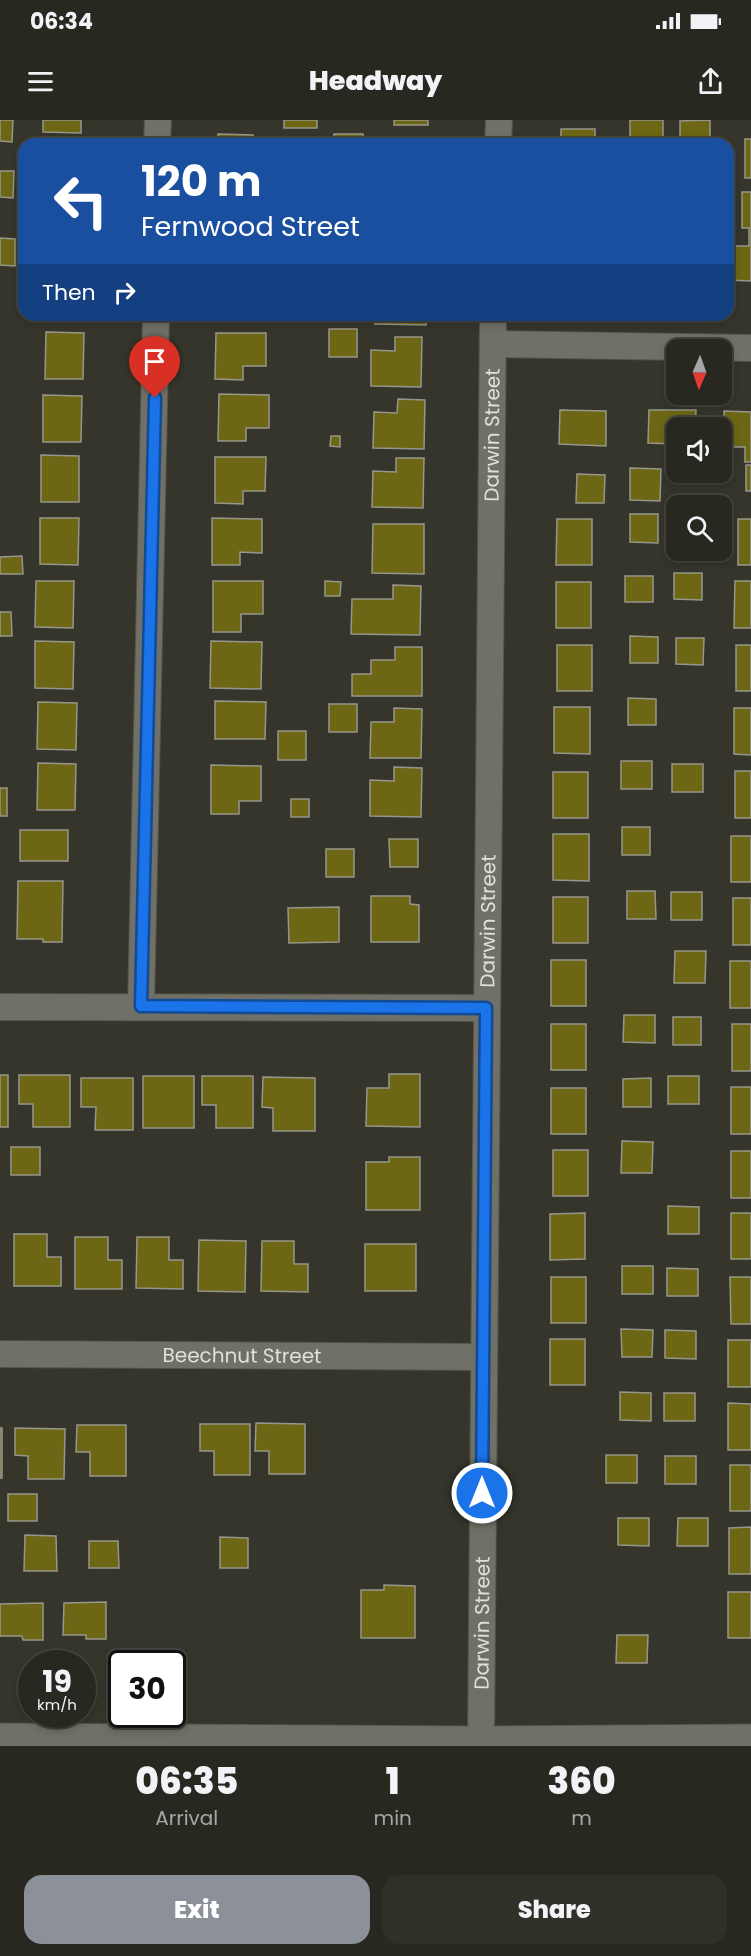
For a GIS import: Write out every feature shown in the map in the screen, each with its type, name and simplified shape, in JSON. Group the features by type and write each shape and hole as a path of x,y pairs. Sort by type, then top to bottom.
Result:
{"main road":[{"path":"0,1740 481,1743 751,1741"}],"street":[{"path":"157,138 158,120"},
{"path":"498,138 499,120"},
{"path":"141,1006 156,321"},
{"name":"Darwin Street","path":"481,1743 493,321"},
{"path":"492,344 751,348"},
{"path":"0,1007 486,1008"},
{"name":"Beechnut Street","path":"0,1354 483,1357"}],"building":[{"path":"0,120 13,120 12,142 0,141"},
{"path":"43,120 81,120 81,133 43,132"},
{"path":"284,120 317,120 317,128 284,128"},
{"path":"394,120 428,120 428,125 394,125"},
{"path":"630,120 663,120 663,138 630,138"},
{"path":"710,120 710,138 680,138 680,121"},
{"path":"561,129 595,129 595,138 561,138"},
{"path":"218,134 253,135 253,138 218,138"},
{"path":"334,134 363,134 363,138 334,138"},
{"path":"745,139 751,139 751,178 745,178"},
{"path":"0,171 14,171 13,198 0,197"},
{"path":"742,192 751,192 751,281 734,280 734,246 749,246 749,228 742,228"},
{"path":"0,238 15,239 15,266 0,265"},
{"path":"375,321 426,321 426,325 375,324"},
{"path":"329,329 357,329 357,357 329,357"},
{"path":"46,332 84,333 83,379 45,379"},
{"path":"216,333 266,333 266,366 243,366 243,380 215,379"},
{"path":"395,337 422,337 421,387 371,386 371,350 395,351"},
{"path":"219,394 269,395 269,428 246,428 246,441 218,441"},
{"path":"43,395 82,396 81,442 43,442"},
{"path":"398,399 425,400 424,449 373,448 374,412 397,413"},
{"path":"560,410 606,411 606,446 559,444"},
{"path":"649,410 696,410 696,417 666,417 666,444 648,443"},
{"path":"724,411 751,412 751,462 745,462 745,447 732,447 732,417 724,417"},
{"path":"331,436 340,436 340,447 330,446"},
{"path":"41,455 79,456 79,502 41,502"},
{"path":"215,457 266,457 265,491 243,491 243,504 215,503"},
{"path":"396,458 424,458 423,508 372,507 373,471 396,472"},
{"path":"746,465 751,465 751,491 746,491"},
{"path":"630,468 661,469 660,501 630,500"},
{"path":"577,474 605,475 604,503 576,503"},
{"path":"630,514 658,514 658,543 630,542"},
{"path":"40,518 79,518 78,565 40,564"},
{"path":"212,518 262,519 262,553 240,552 240,565 212,565"},
{"path":"557,519 592,519 592,565 556,565"},
{"path":"738,519 751,519 751,565 738,565"},
{"path":"373,524 424,524 424,574 372,573"},
{"path":"22,556 23,574 0,574 0,557"},
{"path":"674,573 702,573 702,600 674,599"},
{"path":"625,576 653,576 653,602 625,602"},
{"path":"36,581 74,581 73,628 35,627"},
{"path":"213,581 263,581 263,614 241,614 241,632 213,632"},
{"path":"325,581 341,582 340,596 325,596"},
{"path":"735,581 751,581 751,628 734,628"},
{"path":"556,582 591,582 591,628 556,628"},
{"path":"393,585 421,586 420,635 351,634 352,599 393,599"},
{"path":"0,612 11,612 12,636 0,636"},
{"path":"630,636 658,637 658,663 630,663"},
{"path":"676,638 704,638 703,665 676,664"},
{"path":"35,641 74,642 73,689 35,688"},
{"path":"211,641 262,642 261,689 210,688"},
{"path":"557,645 592,645 592,691 557,691"},
{"path":"736,645 751,645 751,691 736,691"},
{"path":"395,647 422,647 422,696 352,696 352,674 371,674 371,660 395,660"},
{"path":"628,698 656,699 656,725 628,725"},
{"path":"215,701 266,702 265,739 215,739"},
{"path":"38,702 77,703 76,750 37,749"},
{"path":"329,704 357,704 357,732 329,732"},
{"path":"554,707 590,707 590,754 554,753"},
{"path":"394,708 422,709 421,758 370,758 371,722 394,722"},
{"path":"734,708 751,708 751,755 734,754"},
{"path":"278,731 306,731 306,760 278,760"},
{"path":"621,761 652,761 652,789 621,789"},
{"path":"38,763 76,764 75,810 37,810"},
{"path":"672,764 703,764 703,792 672,792"},
{"path":"211,765 261,766 261,801 239,801 239,814 211,814"},
{"path":"394,767 422,768 421,817 370,816 370,780 394,781"},
{"path":"735,771 751,771 751,818 735,818"},
{"path":"553,772 588,772 588,818 553,818"},
{"path":"0,788 7,788 7,816 0,816"},
{"path":"291,799 309,799 309,817 291,817"},
{"path":"622,827 650,827 650,855 622,855"},
{"path":"20,830 68,830 68,861 20,861"},
{"path":"553,834 589,834 589,881 553,880"},
{"path":"731,836 751,836 751,882 731,882"},
{"path":"389,839 418,839 418,867 390,867"},
{"path":"326,849 354,849 354,877 326,877"},
{"path":"18,881 63,881 62,942 17,939"},
{"path":"627,891 655,891 656,919 627,919"},
{"path":"671,892 702,892 702,920 671,920"},
{"path":"371,896 410,896 410,904 419,905 419,942 371,942"},
{"path":"553,897 588,897 588,943 553,943"},
{"path":"733,898 751,898 751,945 733,945"},
{"path":"339,907 339,942 289,943 288,908"},
{"path":"675,951 706,951 705,983 674,983"},
{"path":"551,960 586,960 586,1006 551,1006"},
{"path":"730,961 751,961 751,1008 730,1008"},
{"path":"624,1015 655,1015 655,1043 623,1042"},
{"path":"673,1017 701,1017 701,1045 673,1045"},
{"path":"551,1024 586,1024 586,1070 551,1070"},
{"path":"732,1024 751,1024 751,1071 732,1071"},
{"path":"389,1074 420,1074 420,1127 366,1126 367,1088 389,1088"},
{"path":"0,1075 8,1075 8,1127 0,1127"},
{"path":"19,1075 70,1075 70,1127 33,1127 33,1104 19,1104"},
{"path":"143,1076 194,1076 194,1128 143,1128"},
{"path":"202,1076 253,1076 253,1128 216,1128 216,1105 202,1105"},
{"path":"668,1076 699,1076 699,1104 668,1104"},
{"path":"263,1077 315,1078 315,1131 273,1131 273,1108 262,1107"},
{"path":"81,1078 133,1078 133,1130 95,1130 96,1107 81,1107"},
{"path":"651,1078 651,1107 623,1107 623,1079"},
{"path":"731,1087 751,1087 751,1134 731,1134"},
{"path":"551,1088 586,1088 586,1134 551,1134"},
{"path":"622,1141 653,1142 652,1173 621,1173"},
{"path":"11,1147 40,1147 40,1175 11,1175"},
{"path":"553,1150 588,1150 588,1196 553,1196"},
{"path":"731,1151 751,1151 751,1198 731,1198"},
{"path":"389,1157 420,1157 420,1210 366,1210 366,1162 389,1162"},
{"path":"668,1206 699,1207 699,1234 668,1234"},
{"path":"585,1213 585,1259 550,1260 550,1214"},
{"path":"731,1213 751,1213 751,1259 731,1259"},
{"path":"14,1234 47,1234 47,1257 61,1257 61,1286 14,1286"},
{"path":"75,1237 108,1237 108,1260 122,1260 122,1289 75,1289"},
{"path":"137,1237 169,1237 169,1260 183,1260 183,1289 136,1288"},
{"path":"199,1240 246,1241 245,1292 198,1291"},
{"path":"262,1241 294,1241 294,1264 308,1264 308,1292 261,1291"},
{"path":"365,1244 416,1244 416,1291 365,1291"},
{"path":"622,1266 653,1266 653,1294 622,1294"},
{"path":"667,1268 698,1269 698,1296 667,1296"},
{"path":"551,1277 586,1277 586,1323 551,1323"},
{"path":"730,1277 751,1277 751,1324 731,1324"},
{"path":"621,1329 653,1330 652,1357 622,1357"},
{"path":"665,1330 696,1331 696,1359 665,1358"},
{"path":"550,1339 585,1339 585,1385 550,1385"},
{"path":"728,1340 751,1340 751,1387 728,1387"},
{"path":"620,1392 651,1393 651,1421 620,1420"},
{"path":"664,1393 695,1393 695,1421 664,1421"},
{"path":"728,1403 751,1404 751,1450 728,1450"},
{"path":"256,1423 305,1424 305,1474 269,1474 269,1451 255,1451"},
{"path":"200,1424 250,1424 250,1475 214,1475 214,1451 200,1451"},
{"path":"77,1425 126,1425 126,1476 90,1476 90,1452 76,1452"},
{"path":"0,1428 2,1428 2,1478 0,1478"},
{"path":"15,1428 65,1429 64,1479 28,1479 28,1456 15,1455"},
{"path":"606,1455 637,1455 637,1483 606,1483"},
{"path":"665,1456 696,1456 696,1484 665,1484"},
{"path":"730,1465 751,1465 751,1511 730,1511"},
{"path":"8,1494 37,1494 37,1521 8,1521"},
{"path":"618,1518 649,1518 649,1546 618,1545"},
{"path":"678,1518 708,1518 708,1546 677,1546"},
{"path":"751,1527 751,1574 729,1574 729,1528"},
{"path":"25,1535 56,1536 57,1571 24,1571"},
{"path":"220,1537 248,1538 248,1568 220,1568"},
{"path":"89,1541 118,1541 119,1568 89,1568"},
{"path":"384,1585 415,1586 415,1638 361,1638 361,1590 384,1590"},
{"path":"728,1592 751,1592 751,1638 728,1638"},
{"path":"106,1602 106,1639 86,1639 86,1635 63,1635 64,1603"},
{"path":"43,1603 43,1640 23,1640 22,1636 0,1636 0,1604"},
{"path":"617,1635 648,1635 647,1663 616,1663"}],"route":[{"path":"155,398 141,1006 486,1008 482,1493"}]}
